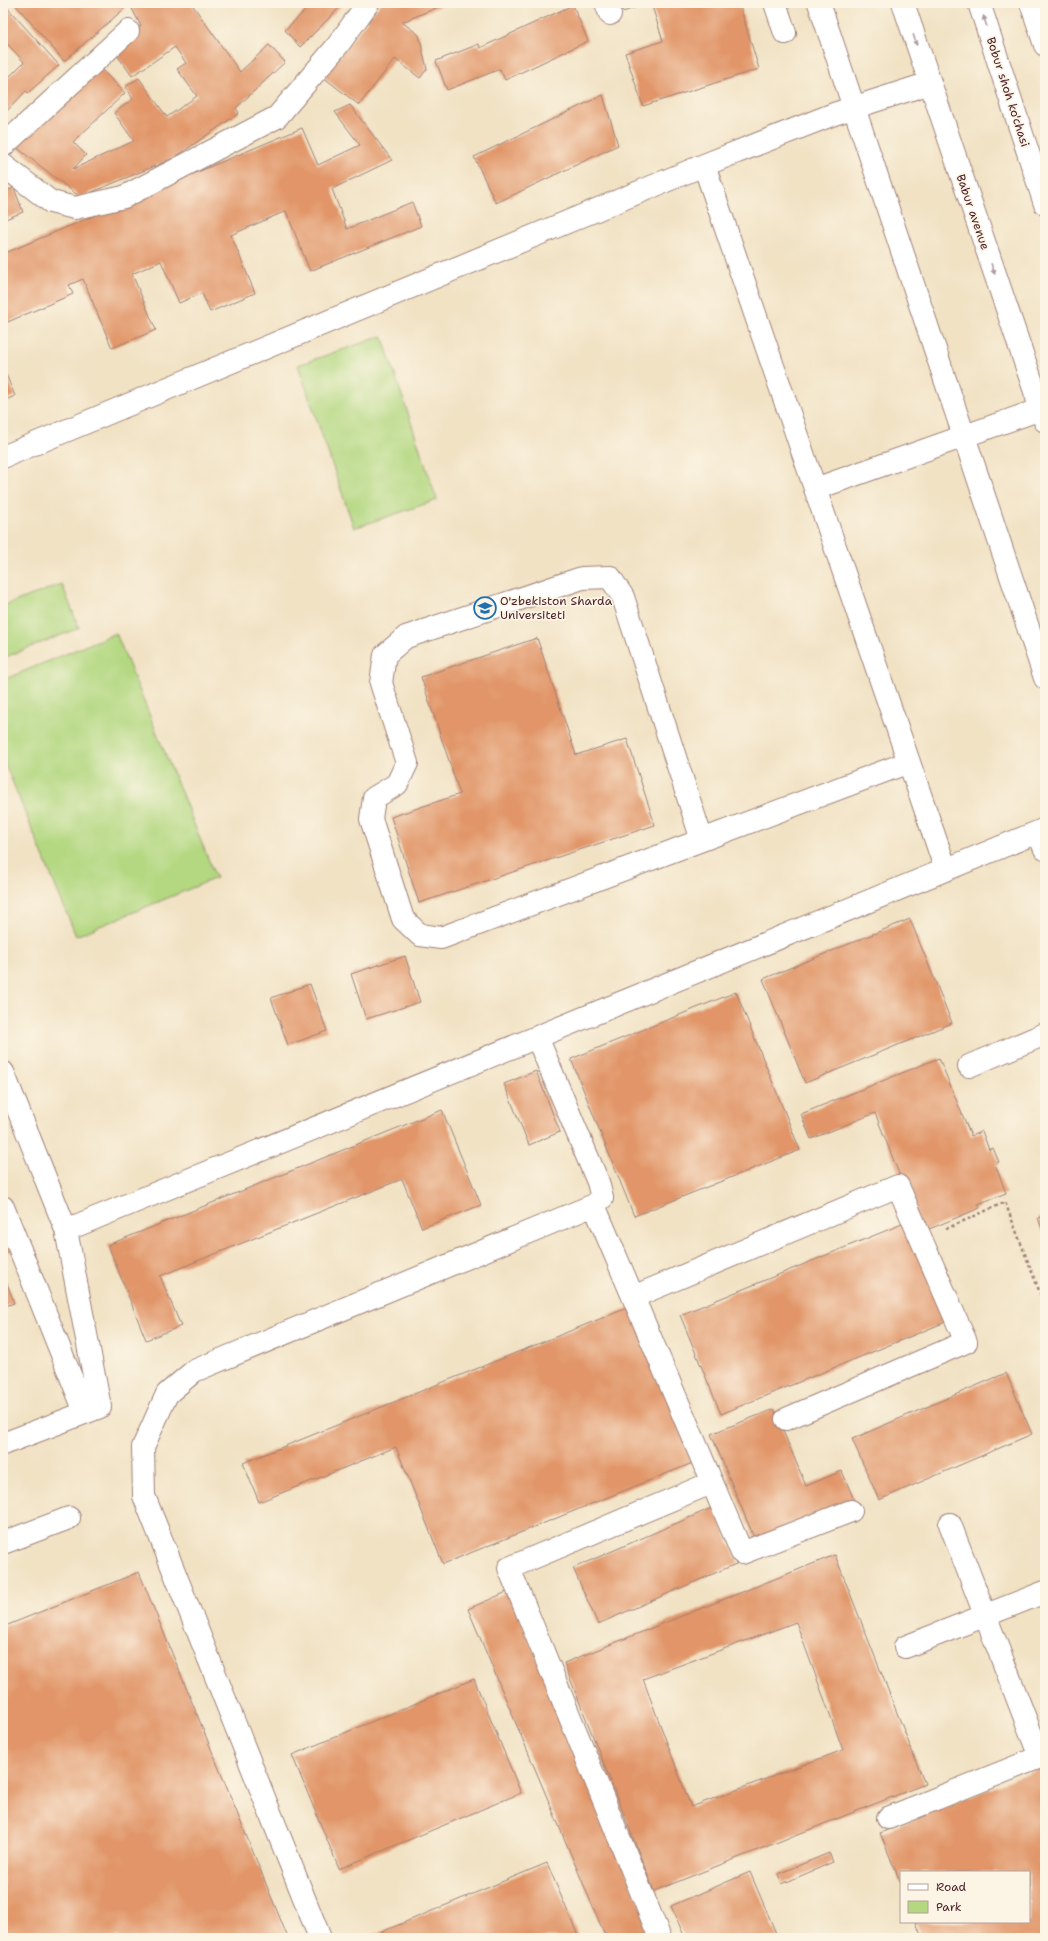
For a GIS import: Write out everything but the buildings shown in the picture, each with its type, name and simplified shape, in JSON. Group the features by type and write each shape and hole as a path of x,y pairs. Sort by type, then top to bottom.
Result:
{"main road":[{"path":"3,165 51,202 76,208 124,197 277,117 338,45 368,3"},
{"path":"775,3 786,33"},
{"path":"819,3 1045,678"},
{"name":"Babur avenue","path":"903,3 1043,415"},
{"name":"Bobur shoh ko'chasi","path":"979,3 1045,204"},
{"path":"1031,3 1045,45"},
{"path":"3,146 128,31"},
{"path":"3,457 704,165 855,107 930,83"},
{"path":"704,165 946,870"},
{"path":"815,489 964,435 1043,415"},
{"path":"702,840 623,597 610,578 582,578 406,637 385,655 381,683 407,763 397,784 374,798 371,819 403,919 420,935 441,938 702,840 909,762"},
{"path":"66,1230 946,870 1043,837"},
{"path":"969,1066 1045,1034"},
{"path":"320,1938 144,1496 143,1447 167,1394 194,1371 594,1205 602,1198 598,1182 537,1037"},
{"path":"3,1072 66,1230 100,1407 3,1444"},
{"path":"633,1297 898,1186 966,1342 786,1419"},
{"path":"594,1205 742,1553 851,1511"},
{"path":"3,1207 85,1412"},
{"path":"660,1938 509,1568 711,1483"},
{"path":"3,1543 69,1518"},
{"path":"888,1818 1040,1757 950,1524"},
{"path":"905,1647 1045,1592"}],"path":[{"path":"921,1240 1005,1202 1045,1306"}],"green space":[{"path":"382,336 437,500 354,528 298,365"},
{"path":"62,584 79,628 3,658 3,606"},
{"path":"116,633 216,878 76,936 3,759 3,680"}],"place":[{"name":"O'zbekiston Sharda Universiteti","path":"485,608"}]}
